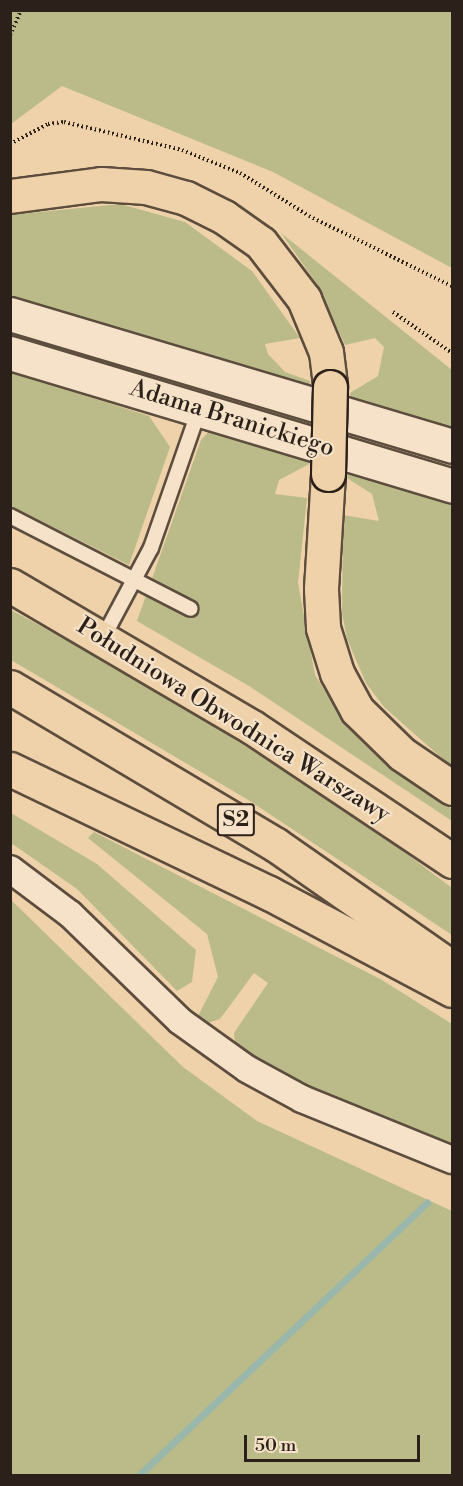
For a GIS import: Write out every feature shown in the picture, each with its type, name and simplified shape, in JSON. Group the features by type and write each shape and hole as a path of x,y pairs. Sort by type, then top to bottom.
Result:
{"highway":[{"path":"10,196 101,184 146,187 186,198 224,217 261,243 304,299 326,352 330,387 328,474 321,589 323,628 337,673 357,710 402,754 453,788"},
{"name":"Południowa Obwodnica Warszawy","path":"10,585 104,636 453,861"},
{"name":"S2","path":"10,687 276,845 453,968"},
{"path":"10,769 269,893 453,990"}],"main road":[{"name":"Adama Branickiego","path":"10,314 453,446"},
{"name":"Adama Branickiego","path":"10,353 200,408 453,486"}],"street":[{"path":"10,868 70,914 180,1021 247,1069 302,1099 453,1160"}],"lane":[{"path":"104,636 135,581 173,493 200,408"},
{"path":"10,516 191,609"}],"path":[{"path":"10,35 21,10"},
{"path":"10,144 39,127 64,122 182,150 240,172 316,220 453,286"},
{"path":"393,312 453,353"}],"green space":[{"path":"11,10 452,11 452,268 273,172 62,86 11,124"},
{"path":"120,204 185,222 252,271 300,338 265,344 268,354 285,372 310,381 310,390 11,298 10,215"},
{"path":"281,233 452,370 452,430 351,399 350,393 378,376 384,347 375,338 345,345 317,284"},
{"path":"11,372 149,416 170,447 129,565 11,506"},
{"path":"212,428 310,456 309,464 279,480 275,494 307,498 298,583 315,675 348,727 452,809 452,821 249,686 137,621 201,440"},
{"path":"349,468 452,502 452,767 384,707 366,683 347,639 342,613 343,515 379,521 372,494 347,478"},
{"path":"11,610 141,680 363,821 452,888 452,935 250,801 11,660"},
{"path":"11,813 97,864 196,950 192,982 177,991 77,889 11,843"},
{"path":"94,832 382,980 452,1024 452,1149 284,1080 235,1047 234,1033 268,983 254,973 220,1019 202,1025 196,1020 218,977 207,934 88,838"},
{"path":"10,899 183,1067 257,1121 452,1211 452,1475 11,1475"}],"waterway":[{"path":"138,1476 427,1203"}]}
